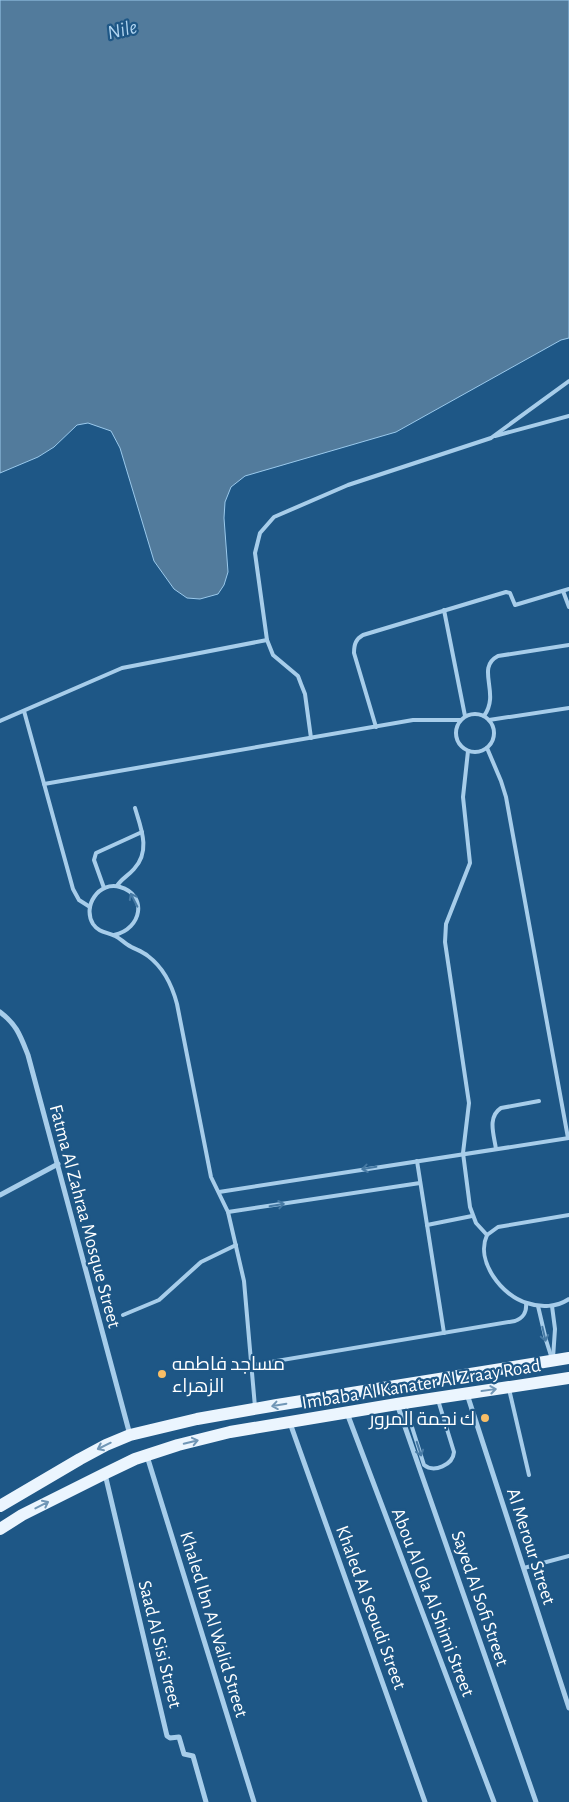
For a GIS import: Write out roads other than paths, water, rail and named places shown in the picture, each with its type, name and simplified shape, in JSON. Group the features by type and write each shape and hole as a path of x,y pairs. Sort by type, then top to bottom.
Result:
{"main road":[{"name":"Imbaba Al Kanater Al Zraay Road","path":"0,1506 80,1459 130,1435 197,1419 569,1358"},
{"path":"553,1361 564,1379"},
{"name":"Imbaba Al Kanater Al Zraay Road","path":"0,1529 22,1515 104,1474 147,1455 178,1445 230,1432 401,1403 564,1379"}],"street":[{"name":"Fatma Al Zahraa Mosque Street","path":"0,1012 12,1021 25,1046 130,1435"},
{"path":"0,1195 58,1164"},
{"name":"Al Merour Street","path":"467,1393 569,1708"},
{"name":"Sayed Al Sofi Street","path":"401,1403 536,1802"},
{"name":"Abou Al Ola Al Shimi Street","path":"346,1413 494,1802"},
{"name":"Khaled Al Seoudi Street","path":"290,1422 425,1802"},
{"name":"Khaled Ibn Al Walid Street","path":"147,1455 254,1802"},
{"name":"Saad Al Sisi Street","path":"104,1474 167,1736 170,1738 177,1736 184,1754 193,1756 206,1802"}],"lane":[{"path":"491,438 569,381"},
{"path":"311,738 305,694 298,676 274,655 267,640 254,553 260,533 274,517 353,483 491,438 569,416"},
{"path":"376,727 354,652 356,642 363,635 506,592 510,593 516,605 569,589"},
{"path":"563,591 569,608"},
{"path":"444,610 465,716"},
{"path":"0,721 122,668 267,640"},
{"path":"484,716 491,698 488,668 493,659 498,656 569,645"},
{"path":"489,720 569,708"},
{"path":"24,711 73,889 80,900 90,907"},
{"path":"478,714 484,716 489,720 494,731 493,737 487,748 481,751 468,751 463,748 456,738 457,725 465,716 478,714"},
{"path":"44,784 413,720 460,720"},
{"path":"219,1192 568,1138 506,797 487,748"},
{"path":"468,751 463,798 470,862 444,933 469,1103 463,1153 472,1216 487,1235"},
{"path":"117,886 140,862 144,842 135,808"},
{"path":"104,888 94,860 96,853 142,832"},
{"path":"117,886 126,889 137,903 136,921 131,928 123,933 106,934 93,924 90,916 92,900 104,888 117,886"},
{"path":"114,935 147,955 158,965 167,977 173,990 211,1177 228,1212 246,1290 255,1409"},
{"path":"496,1148 492,1120 496,1111 501,1108 539,1101"},
{"path":"417,1161 444,1333"},
{"path":"228,1212 420,1183"},
{"path":"569,1214 498,1227 487,1235 484,1248 487,1263 494,1277 514,1297 538,1306 552,1306 569,1299"},
{"path":"427,1225 472,1216"},
{"path":"122,1316 159,1300 201,1262 236,1245"},
{"path":"252,1365 515,1321 524,1315 526,1303"},
{"path":"538,1306 553,1361"},
{"path":"552,1306 555,1329 553,1361"},
{"path":"508,1387 529,1475"},
{"path":"401,1403 424,1465 435,1469 453,1460 454,1452 437,1398"},
{"path":"524,1568 569,1556"}],"water":[{"name":"Nile","path":"0,0 569,0 569,338 561,340 396,432 245,476 231,487 225,502 224,518 228,572 224,585 218,594 200,599 187,598 174,589 154,561 120,448 111,431 88,423 77,425 54,447 38,457 0,473"}],"place":[{"name":"مساجد فاطمه الزهراء","path":"162,1374"},
{"name":"ك نجمة المرور","path":"485,1418"}]}
